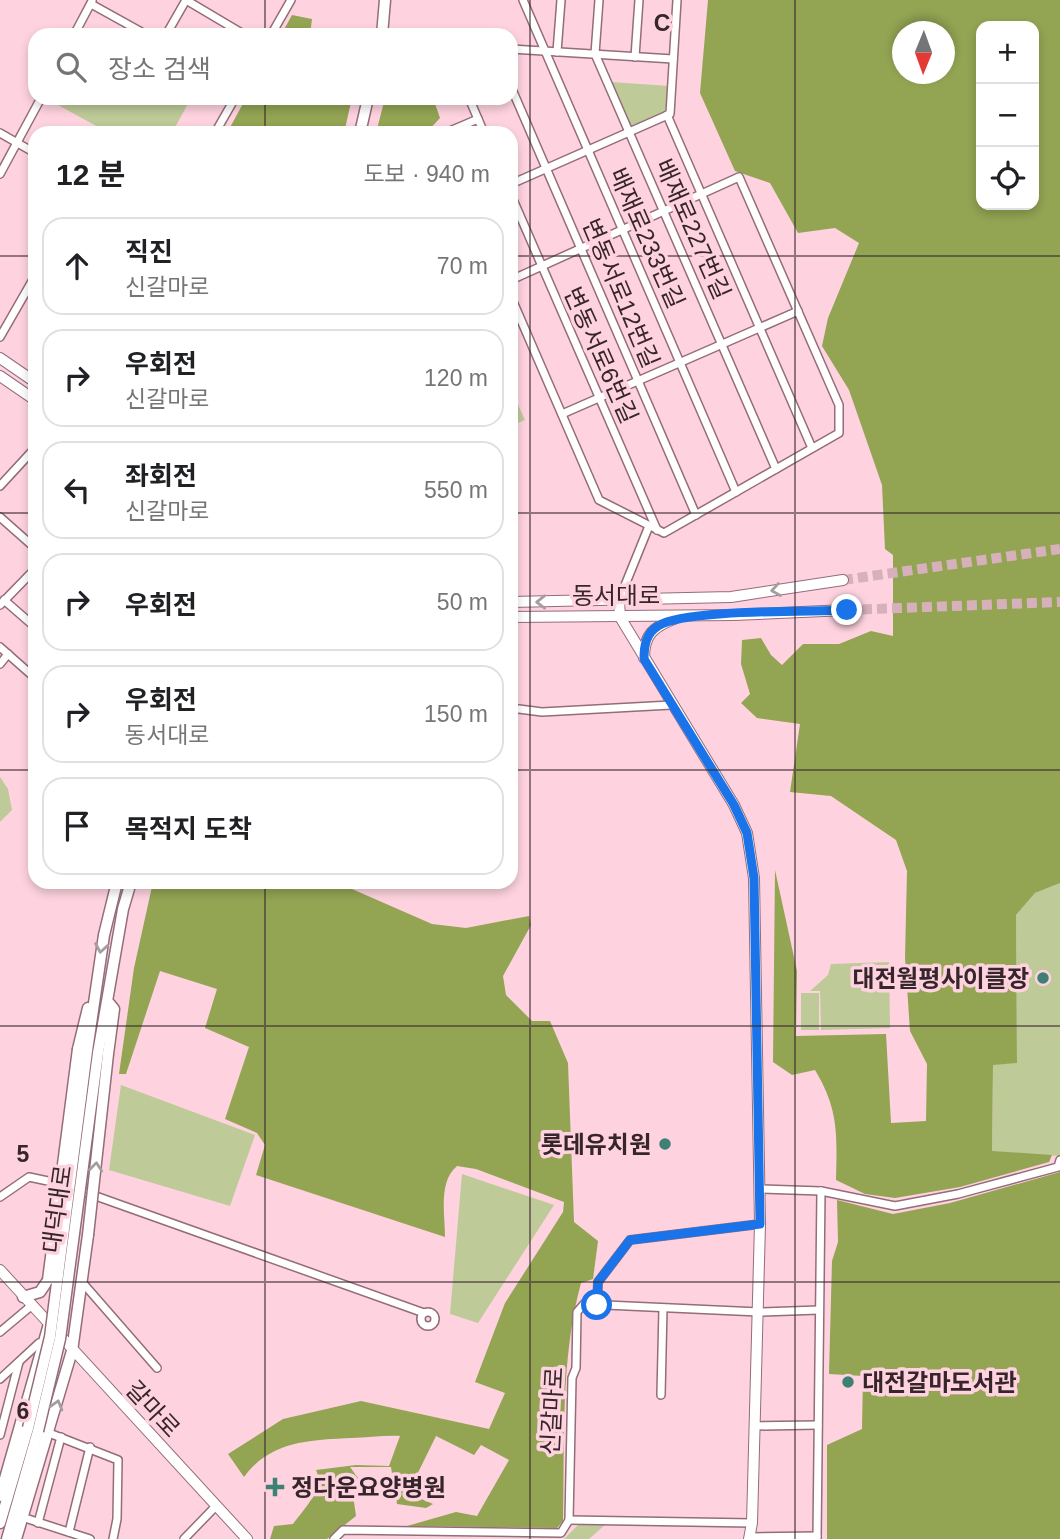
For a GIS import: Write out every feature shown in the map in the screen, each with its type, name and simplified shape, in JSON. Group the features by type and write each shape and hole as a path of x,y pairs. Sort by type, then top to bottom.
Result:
{"main road":[{"path":"383,28 385,0"},
{"path":"362,126 366,105"},
{"name":"대덕대로","path":"6,1539 38,1431 93,1051 94,1000 104,935 115,889"},
{"name":"대덕대로","path":"93,1051 108,1002 129,889"},
{"path":"16,1539 38,1431 72,1351 88,1235 93,1051"},
{"path":"27,1301 40,1293 48,1280 93,1051"},
{"path":"0,1496 49,1324"},
{"name":"대덕대로","path":"0,1523 38,1431"}],"street":[{"path":"170,28 186,0 233,28"},
{"path":"275,28 291,0"},
{"name":"배재로233번길","path":"523,0 736,492"},
{"path":"557,52 561,0"},
{"name":"배재로227번길","path":"599,0 595,54 776,469"},
{"path":"635,57 639,0"},
{"path":"518,181 670,114 677,0"},
{"path":"78,28 92,2 135,28"},
{"path":"518,49 673,59"},
{"name":"변동서로12번길","path":"518,103 696,514"},
{"path":"0,174 37,105"},
{"path":"219,126 231,105"},
{"path":"472,105 481,126"},
{"path":"667,116 812,448"},
{"path":"462,126 478,119"},
{"path":"0,133 28,149"},
{"path":"518,277 739,177 839,405 839,433 664,533 599,500 518,313"},
{"name":"변동서로6번길","path":"518,211 653,528"},
{"path":"0,337 28,288"},
{"path":"562,414 798,312"},
{"path":"0,358 28,377"},
{"path":"0,376 28,395"},
{"path":"0,486 28,456"},
{"path":"0,517 28,542"},
{"name":"동서대로","path":"619,600 653,528"},
{"path":"28,576 2,603 28,622"},
{"name":"동서대로","path":"518,602 731,597 844,580"},
{"path":"619,600 620,617 671,705 729,794 747,833 754,878 760,1224 750,1538 817,1538 821,1191"},
{"name":"동서대로","path":"518,617 681,616 847,610"},
{"path":"644,659 644,646 651,631 681,616"},
{"path":"0,647 28,670"},
{"path":"0,664 9,654"},
{"path":"518,709 542,712 671,705"},
{"path":"760,1189 821,1191 895,1206 958,1194 1058,1167 1060,1160"},
{"path":"0,1197 17,1182 29,1177 52,1181 424,1314"},
{"path":"760,1224 630,1240 598,1282 597,1305 759,1312 819,1310"},
{"name":"갈마로","path":"0,1270 247,1539"},
{"name":"대덕대로","path":"82,1282 157,1368"},
{"path":"0,1332 27,1301"},
{"name":"신갈마로","path":"334,1539 343,1530 561,1533 569,1520 577,1312 584,1304 597,1305"},
{"path":"661,1395 663,1308"},
{"path":"0,1379 39,1343"},
{"path":"0,1435 19,1362"},
{"path":"754,1426 818,1424"},
{"path":"38,1431 90,1447 118,1460 117,1520 113,1539"},
{"path":"38,1522 61,1437"},
{"path":"69,1532 90,1447"},
{"path":"184,1539 216,1506"},
{"path":"22,1517 90,1539"},
{"path":"569,1520 752,1522"}],"green space":[{"path":"708,0 1060,0 1060,883 1035,893 1016,915 1017,1063 993,1065 992,1151 1052,1155 1049,1162 960,1187 895,1198 865,1194 836,1180 835,1123 823,1084 815,1070 792,1075 773,1062 775,870 797,971 796,1036 886,1034 891,1123 926,1121 927,1064 910,1031 905,958 907,871 896,840 831,796 790,792 800,724 757,718 741,703 750,694 741,664 742,640 761,638 771,655 782,665 803,644 839,644 871,631 893,636 893,555 885,549 882,485 849,390 822,346 828,318 859,243 835,228 798,233 770,183 735,171 700,93"},
{"path":"292,15 312,19 311,28 285,28"},
{"path":"611,82 669,86 667,112 631,127"},
{"path":"58,105 187,105 176,126 96,126"},
{"path":"242,105 350,105 346,126 231,126"},
{"path":"383,105 435,105 440,118 433,126 378,126"},
{"path":"518,404 525,420 518,423"},
{"path":"0,777 8,789 12,810 0,822"},
{"path":"1060,883 1060,1156 992,1152 993,1064 1017,1063 1016,915 1035,893"},
{"path":"151,889 352,889 432,924 466,928 529,916 531,925 503,976 506,995 532,1021 550,1021 568,1063 574,1222 598,1241 593,1279 581,1283 574,1312 565,1401 563,1521 557,1528 407,1526 456,1512 477,1516 509,1460 481,1445 474,1455 436,1436 408,1493 433,1504 426,1508 397,1504 391,1467 350,1467 358,1478 352,1488 356,1516 327,1539 270,1539 274,1526 293,1524 307,1506 318,1484 316,1470 356,1465 389,1466 400,1436 321,1440 292,1445 266,1456 244,1477 228,1454 283,1419 361,1401 489,1429 505,1393 475,1382 505,1303 563,1212 564,1202 476,1169 457,1166 445,1189 445,1237 256,1175 265,1145 257,1133 225,1119 249,1047 205,1028 217,989 160,971 126,1074 119,1074 134,968"},
{"path":"889,962 890,1028 821,1030 820,991 810,991 828,975 831,964"},
{"path":"801,993 819,993 819,1030 801,1030"},
{"path":"121,1085 255,1135 230,1206 109,1170"},
{"path":"1060,1172 1060,1539 827,1539 827,1445 862,1429 863,1376 829,1374 832,1261 838,1242 837,1200 893,1214 950,1203"},
{"path":"462,1174 554,1205 478,1323 450,1314"},
{"path":"580,1523 606,1524 589,1539 564,1539"}],"tunnel":[{"path":"843,580 1060,549"},
{"path":"847,610 1060,602"}],"place":[{"name":"대전월평사이클장","path":"1043,978"},
{"name":"롯데유치원","path":"665,1144"},
{"name":"대전갈마도서관","path":"848,1382"},
{"name":"정다운요양병원","path":"275,1487"}],"route":[{"path":"597,1305 598,1282 630,1240 760,1224 754,878 747,833 729,794 644,659 644,646 651,631 681,616 847,610"}]}
